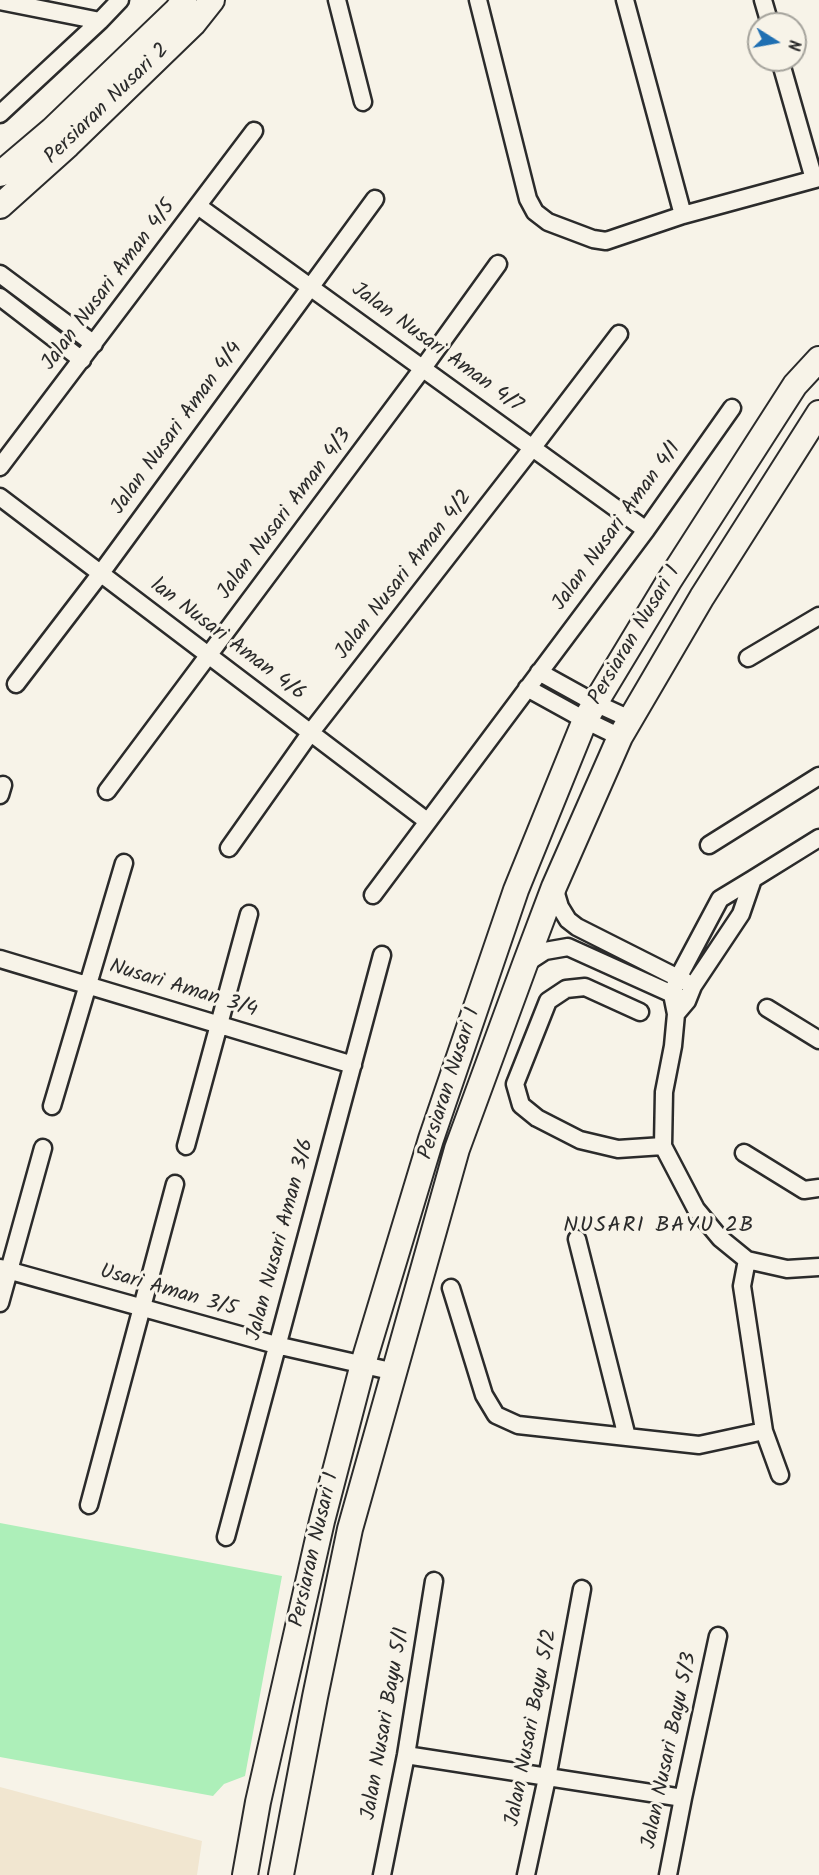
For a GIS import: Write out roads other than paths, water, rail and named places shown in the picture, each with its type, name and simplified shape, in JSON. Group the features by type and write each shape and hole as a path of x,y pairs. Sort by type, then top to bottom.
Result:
{"main road":[{"name":"Persiaran Nusari 2","path":"0,174 61,122 177,10 184,0"},
{"name":"Persiaran Nusari 2","path":"0,206 68,145 193,24 212,0"},
{"name":"Persiaran Nusari 1","path":"245,1875 258,1802 322,1521 363,1364 431,1139 516,890 590,711 669,580 795,385 819,359"},
{"name":"Persiaran Nusari 1","path":"281,1875 350,1528 458,1149 525,964 554,887 625,728 702,597 819,413"}],"street":[{"path":"0,114 120,0"},
{"path":"337,0 363,102"},
{"path":"478,0 528,199 535,212 549,222 593,239 606,241 683,215 816,178 784,72"},
{"path":"625,0 683,215"},
{"path":"0,2 100,21"},
{"name":"Jalan Nusari Aman 4/5","path":"0,467 254,131"},
{"name":"Jalan Nusari Aman 4/4","path":"16,684 375,200"},
{"name":"Jalan Nusari Aman 4/7","path":"198,206 646,530"},
{"name":"Jalan Nusari Aman 4/3","path":"107,791 498,264"},
{"path":"0,274 94,344"},
{"path":"0,297 82,360"},
{"name":"Jalan Nusari Aman 4/2","path":"230,848 311,732 619,334"},
{"name":"Jalan Nusari Aman 4/1","path":"527,688 646,530 732,408"},
{"name":"lan Nusari Aman 4/6","path":"0,497 427,821"},
{"path":"748,658 819,616"},
{"path":"539,672 590,711"},
{"path":"373,895 527,688 590,711 625,728"},
{"path":"709,846 819,776"},
{"path":"819,838 720,899 681,994 664,1092 663,1146 696,1209 720,1238 747,1260 787,1269 819,1266"},
{"path":"52,1106 124,863"},
{"path":"681,994 741,914 753,879"},
{"path":"554,887 560,907 568,920 681,994"},
{"path":"186,1146 249,914"},
{"path":"525,964 545,951 568,947 681,994"},
{"name":"Jalan Nusari Aman 3/6","path":"226,1537 382,955"},
{"name":"Nusari Aman 3/4","path":"0,959 352,1065"},
{"path":"640,1012 585,987 566,989 548,1001 515,1084 521,1105 537,1118 580,1140 618,1149 663,1146"},
{"path":"767,1008 819,1040"},
{"path":"0,1303 4,1269 43,1148"},
{"path":"744,1153 804,1190 819,1188"},
{"path":"89,1505 175,1184"},
{"path":"577,1239 627,1437"},
{"path":"747,1260 742,1286 764,1431 780,1475"},
{"name":"Usari Aman 3/5","path":"4,1269 276,1346 394,1371"},
{"path":"451,1288 484,1395 496,1415 518,1425 699,1444 764,1431"},
{"name":"Jalan Nusari Bayu 5/1","path":"382,1875 406,1755 434,1581"},
{"name":"Jalan Nusari Bayu 5/2","path":"526,1875 547,1778 582,1589"},
{"name":"Jalan Nusari Bayu 5/3","path":"668,1875 718,1636"},
{"path":"406,1755 683,1798"}],"district":[{"name":"NUSARI BAYU 2B","path":"659,1227"}]}
